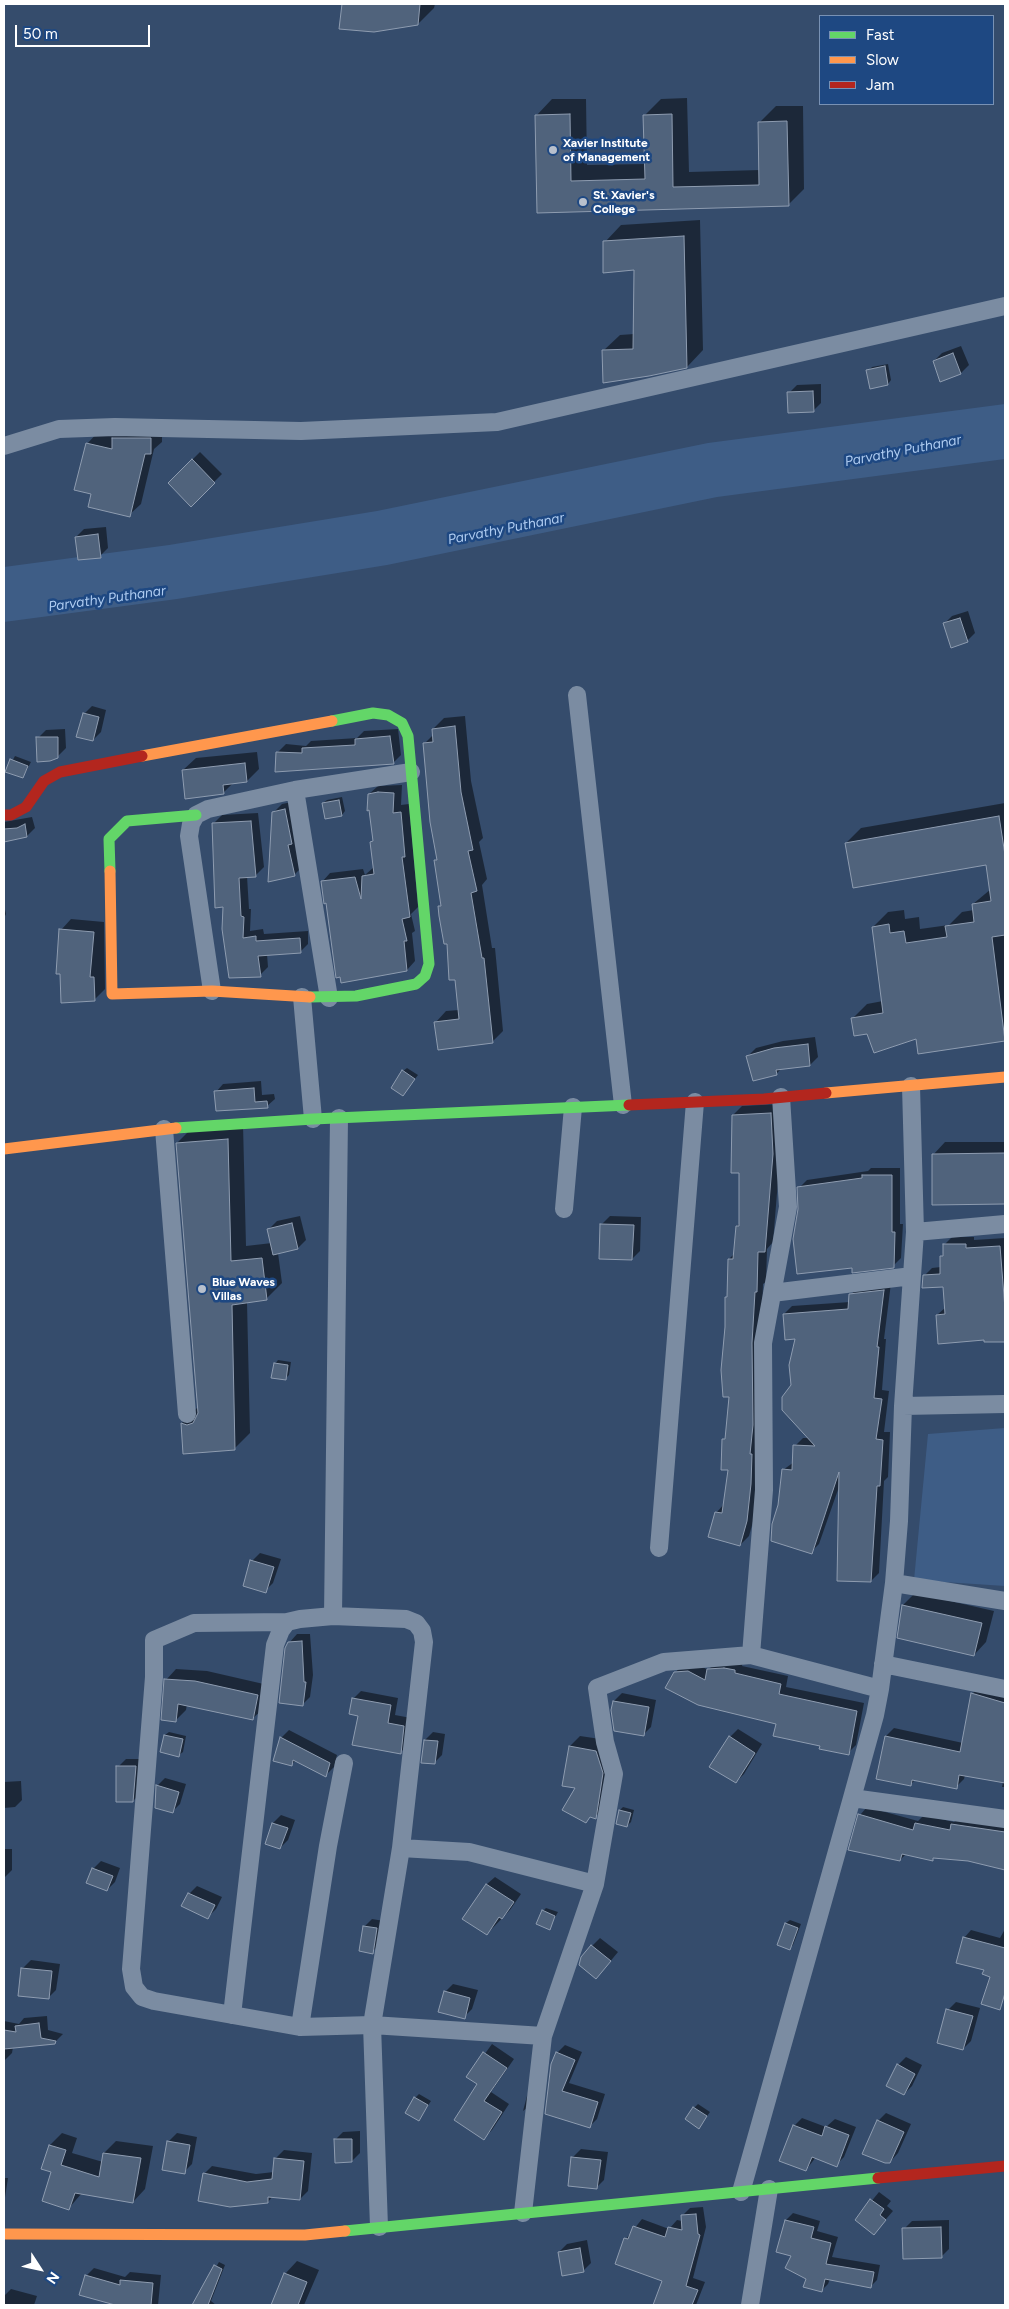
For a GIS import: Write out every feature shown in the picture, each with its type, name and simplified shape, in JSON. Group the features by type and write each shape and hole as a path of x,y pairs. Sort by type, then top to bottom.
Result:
{"street":[{"path":"4,446 59,430 115,427 301,431 497,422 1005,306"},
{"path":"577,695 623,1105"},
{"path":"4,815 11,815 26,807 44,781 60,772 373,713 388,715 402,724 408,736 429,964 425,976 416,984 356,996 329,998 212,991 112,994 109,839 128,821 196,815 208,809 295,790 411,772"},
{"path":"295,790 329,998"},
{"path":"196,815 191,824 189,836 212,991"},
{"path":"302,997 313,1119"},
{"path":"4,1150 164,1129 313,1119 781,1097 1005,1077"},
{"path":"741,2192 852,1798 875,1714 880,1688 894,1582 899,1522 903,1406 915,1232 911,1086"},
{"path":"751,1655 764,1490 763,1343 788,1207 781,1097"},
{"path":"659,1548 695,1102"},
{"path":"564,1209 573,1108"},
{"path":"333,1616 339,1118"},
{"path":"164,1129 187,1414"},
{"path":"915,1232 1005,1224"},
{"path":"772,1293 912,1276"},
{"path":"903,1406 1005,1404"},
{"path":"894,1582 1005,1601"},
{"path":"379,2227 372,2025 401,1848 424,1642 422,1631 416,1623 406,1619 333,1616 287,1622 194,1622 154,1640 154,1677 131,1969 134,1987 142,1997 154,2001 300,2027 372,2025 542,2036"},
{"path":"232,2015 275,1644 287,1622"},
{"path":"523,2213 542,2036 595,1884 614,1774 605,1742 597,1688 664,1662 751,1655 880,1688"},
{"path":"883,1664 1005,1689"},
{"path":"300,2027 328,1846 344,1763"},
{"path":"852,1798 1005,1819"},
{"path":"401,1848 470,1852 595,1884"},
{"path":"4,2234 306,2235 1005,2166"},
{"path":"750,2305 769,2189"}],"water":[{"name":"Parvathy Puthanar","path":"1005,404 1005,459 717,497 387,565 177,599 4,622 4,567 169,545 377,511 708,443"},
{"path":"1005,1428 1005,1586 914,1580 928,1434"}],"building":[{"path":"342,4 420,4 418,25 374,32 339,29"},
{"name":"Xavier Institute of Management","path":"570,114 571,181 645,179 643,115 672,114 673,187 759,185 758,122 787,121 789,206 537,213 535,115"},
{"path":"684,236 687,368 603,383 602,350 633,349 634,270 603,273 603,241"},
{"path":"953,353 961,374 940,382 933,361"},
{"path":"885,366 888,385 870,389 866,370"},
{"path":"813,391 814,412 788,413 787,392"},
{"path":"112,438 151,438 151,454 145,454 130,517 88,507 91,494 74,490 86,443 112,449"},
{"path":"192,459 215,483 191,507 168,483"},
{"path":"98,534 101,558 78,560 75,537"},
{"path":"960,618 968,642 951,648 943,623"},
{"path":"83,713 99,717 93,741 76,737"},
{"path":"455,726 461,792 473,850 468,851 477,891 471,893 482,958 484,958 493,1043 438,1050 434,1022 459,1019 455,980 449,980 447,944 444,944 439,916 438,906 441,906 434,860 437,860 430,822 423,743 433,742 432,729"},
{"path":"390,736 394,764 275,772 276,752 302,753 302,748 355,745 355,739"},
{"path":"36,737 58,737 58,758 37,762"},
{"path":"10,759 28,766 23,778 5,772"},
{"path":"245,763 247,782 223,785 224,794 185,799 182,770"},
{"path":"378,792 394,793 393,813 401,812 405,857 402,857 410,917 402,919 407,941 404,941 407,971 341,983 340,977 336,978 326,903 324,904 321,881 355,877 361,899 362,876 374,874 370,842 373,841 369,810 367,811 368,794"},
{"path":"339,800 342,816 325,819 322,803"},
{"path":"285,809 292,844 288,845 295,876 268,882 272,812"},
{"path":"999,816 1005,855 1005,935 992,937 1005,1041 918,1054 916,1039 874,1053 867,1034 854,1036 851,1018 883,1013 872,927 889,924 890,933 904,931 906,943 947,937 945,926 974,922 972,904 991,901 986,865 853,888 845,843"},
{"path":"251,821 256,877 239,878 241,916 244,917 243,938 256,936 256,941 300,938 301,953 258,956 261,977 229,978 222,929 223,907 215,908 212,823"},
{"path":"25,824 27,837 4,842 4,829 17,828"},
{"path":"59,929 94,932 90,977 94,977 95,1001 61,1003 60,974 56,974"},
{"path":"808,1044 810,1066 776,1070 777,1075 753,1081 746,1056 774,1048"},
{"path":"402,1070 415,1079 403,1096 391,1088"},
{"path":"254,1088 255,1102 267,1101 268,1108 216,1111 214,1091"},
{"path":"771,1113 773,1154 765,1252 758,1252 757,1292 755,1292 752,1343 753,1425 750,1454 752,1454 751,1484 747,1521 740,1546 708,1537 715,1512 722,1513 728,1470 721,1470 722,1439 725,1439 729,1397 723,1397 721,1370 728,1259 733,1259 736,1226 739,1226 739,1173 731,1173 732,1115"},
{"name":"Blue Waves Villas","path":"228,1139 231,1261 262,1258 267,1300 232,1305 235,1450 183,1454 181,1423 187,1425 193,1423 198,1413 176,1143"},
{"path":"1005,1153 1005,1204 932,1205 932,1154"},
{"path":"862,1175 892,1175 892,1232 895,1232 894,1268 852,1273 852,1268 797,1274 793,1239 798,1209 797,1187 862,1178"},
{"path":"292,1223 298,1249 273,1255 267,1229"},
{"path":"600,1224 634,1225 632,1260 599,1259"},
{"path":"943,1244 966,1244 966,1248 1000,1246 1005,1309 1005,1342 984,1342 984,1340 938,1344 936,1315 945,1314 943,1287 922,1288 923,1275 940,1274 940,1256 943,1256"},
{"path":"884,1290 877,1347 879,1347 874,1398 882,1399 876,1439 883,1440 880,1486 877,1486 871,1582 837,1581 839,1472 812,1554 771,1541 772,1524 778,1505 782,1469 792,1470 793,1445 815,1446 782,1410 782,1397 791,1385 789,1365 795,1339 785,1340 783,1314 848,1309 849,1294"},
{"path":"274,1363 288,1365 286,1380 271,1378"},
{"path":"250,1560 274,1567 266,1593 243,1586"},
{"path":"902,1605 982,1623 974,1656 897,1638"},
{"path":"302,1641 304,1682 306,1682 303,1706 279,1703 285,1648 288,1642"},
{"path":"724,1668 735,1670 735,1673 781,1684 779,1694 857,1711 849,1755 819,1749 820,1746 773,1736 776,1724 698,1705 665,1688 674,1672 688,1671 705,1680 707,1669"},
{"path":"164,1679 195,1681 258,1695 253,1720 178,1704 176,1722 161,1720"},
{"path":"971,1693 1005,1703 1005,1783 959,1775 957,1789 912,1780 911,1786 876,1779 885,1736 960,1752"},
{"path":"352,1698 391,1705 388,1723 404,1726 401,1754 352,1745 358,1716 349,1714"},
{"path":"613,1701 649,1707 644,1736 614,1731 611,1710"},
{"path":"164,1735 183,1739 179,1757 160,1752"},
{"path":"729,1736 755,1753 736,1783 709,1767"},
{"path":"280,1737 330,1763 326,1777 293,1760 292,1766 273,1761"},
{"path":"424,1740 438,1741 435,1764 421,1763"},
{"path":"569,1746 596,1751 603,1773 596,1819 590,1817 586,1823 562,1810 575,1788 562,1786"},
{"path":"116,1766 136,1766 133,1802 116,1802"},
{"path":"156,1785 179,1792 173,1813 155,1808"},
{"path":"619,1810 631,1813 627,1827 616,1824"},
{"path":"858,1814 913,1830 915,1823 950,1830 951,1824 1005,1832 1005,1870 968,1861 933,1858 933,1861 902,1854 900,1861 848,1850"},
{"path":"272,1823 288,1828 280,1849 265,1844"},
{"path":"92,1868 113,1876 107,1891 86,1883"},
{"path":"486,1884 514,1902 502,1919 499,1917 487,1935 462,1919"},
{"path":"188,1893 215,1905 208,1919 181,1906"},
{"path":"542,1910 555,1916 550,1930 536,1924"},
{"path":"785,1923 798,1928 790,1950 777,1945"},
{"path":"363,1926 377,1928 373,1954 359,1951"},
{"path":"963,1937 1005,1948 1005,1993 1000,2010 981,2004 990,1977 982,1974 984,1970 956,1963"},
{"path":"591,1945 611,1961 596,1979 579,1965 581,1957"},
{"path":"21,1968 52,1971 49,1999 18,1996"},
{"path":"444,1991 470,1998 465,2019 438,2012"},
{"path":"946,2009 973,2016 963,2050 937,2043"},
{"path":"39,2023 41,2038 56,2041 55,2044 4,2049 4,2030 16,2032 15,2026"},
{"path":"483,2052 507,2068 484,2101 502,2112 484,2140 454,2120 477,2084 466,2077"},
{"path":"556,2052 575,2060 562,2091 598,2102 590,2128 545,2114 551,2064"},
{"path":"897,2064 915,2074 904,2095 886,2086"},
{"path":"414,2097 428,2105 419,2121 405,2113"},
{"path":"693,2107 707,2116 699,2129 685,2119"},
{"path":"877,2120 904,2132 890,2163 885,2163 862,2154"},
{"path":"793,2125 822,2136 825,2126 849,2135 837,2167 812,2157 806,2171 779,2161"},
{"path":"334,2139 352,2139 352,2162 335,2163"},
{"path":"167,2141 190,2145 185,2174 162,2170"},
{"path":"49,2145 66,2150 61,2165 99,2177 103,2153 141,2158 133,2203 75,2193 69,2210 42,2201 51,2172 41,2169"},
{"path":"571,2157 601,2160 597,2189 568,2186"},
{"path":"274,2158 304,2161 300,2200 268,2197 268,2203 230,2207 198,2201 203,2173 247,2182 272,2179"},
{"path":"870,2199 884,2209 880,2215 886,2220 874,2235 855,2220"},
{"path":"696,2214 698,2234 700,2235 686,2286 698,2290 692,2305 653,2305 662,2281 615,2264 624,2238 628,2239 633,2226 665,2237 668,2227 682,2230 681,2215"},
{"path":"785,2220 814,2227 811,2238 831,2243 826,2264 874,2272 871,2288 825,2279 822,2292 803,2287 806,2279 785,2268 791,2256 776,2252"},
{"path":"941,2227 942,2258 903,2259 902,2228"},
{"path":"580,2248 584,2272 562,2276 558,2252"},
{"path":"214,2265 222,2269 208,2305 192,2305"},
{"path":"284,2273 307,2282 298,2305 271,2305"},
{"path":"85,2275 120,2285 120,2280 153,2283 151,2305 115,2305 79,2295"}],"traffic: fast":[{"path":"310,997 356,996 416,984 425,976 429,964 408,736 402,723 388,715 373,713 332,721"},
{"path":"110,871 109,839 127,821 196,815"},
{"path":"176,1128 313,1119 629,1105"},
{"path":"345,2231 878,2178"}],"traffic: slow":[{"path":"142,756 332,721"},
{"path":"110,871 112,994 212,991 310,997"},
{"path":"826,1093 1005,1077"},
{"path":"4,1149 176,1128"},
{"path":"4,2234 305,2235 345,2231"}],"traffic: jam":[{"path":"4,815 11,815 26,807 44,781 60,772 142,756"},
{"path":"629,1105 764,1099 826,1093"},
{"path":"878,2178 1005,2166"}],"place":[{"name":"Xavier Institute of Management","path":"553,150"},
{"name":"St. Xavier's College","path":"583,202"},
{"name":"Blue Waves Villas","path":"202,1289"}]}
